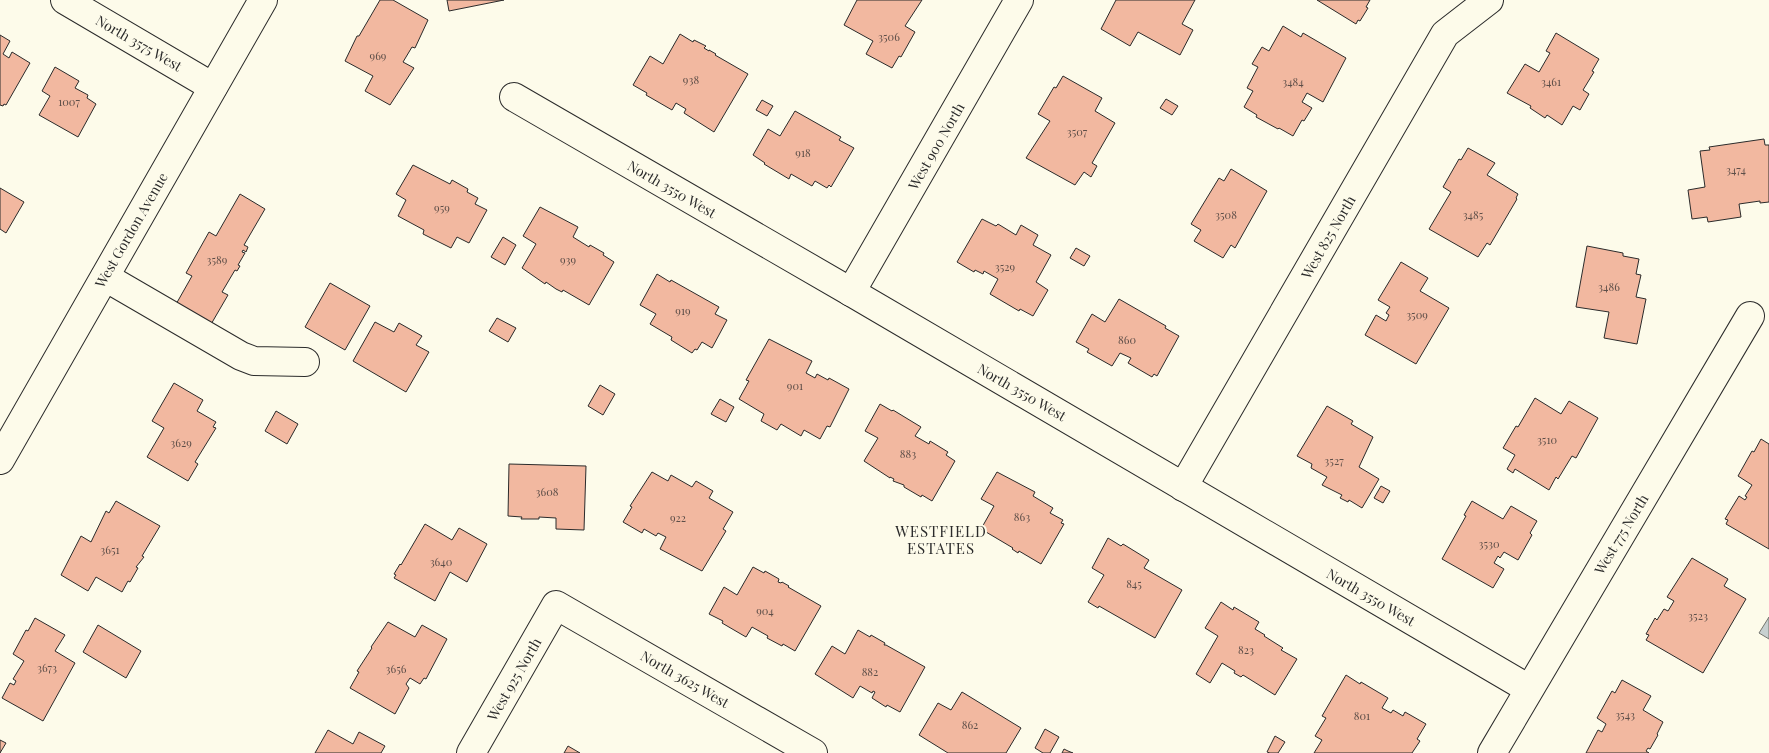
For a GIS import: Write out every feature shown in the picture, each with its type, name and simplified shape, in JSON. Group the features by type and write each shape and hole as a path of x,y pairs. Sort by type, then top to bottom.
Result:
{"street":[{"name":"North 3575 West","path":"65,0 213,87"},
{"name":"West Gordon Avenue","path":"0,460 264,0"},
{"name":"West 900 North","path":"851,292 1019,0"},
{"name":"West 825 North","path":"1184,487 1445,34 1488,0"},
{"name":"North 3550 West","path":"514,97 1529,689"},
{"path":"104,277 241,356 254,361 305,362"},
{"name":"West 775 North","path":"1492,753 1750,316"},
{"name":"West 925 North","path":"471,753 556,604"},
{"name":"North 3625 West","path":"556,604 813,753"}],"shaded area":[{"path":"1769,617 1769,639 1759,633"}],"building":[{"path":"380,0 393,0 428,20 415,48 412,47 403,62 414,68 390,105 365,91 373,76 345,61 357,36 359,36"},
{"path":"447,0 504,0 449,11"},
{"path":"857,0 922,0 905,26 915,32 901,57 899,56 892,68 866,54 873,41 844,25"},
{"path":"1116,0 1195,0 1182,24 1193,30 1180,55 1138,32 1130,46 1101,29"},
{"path":"1317,0 1370,0 1366,7 1368,8 1356,24"},
{"path":"1283,26 1301,37 1303,33 1346,58 1323,102 1307,93 1302,102 1312,108 1304,121 1302,120 1293,136 1256,117 1257,115 1244,107 1253,91 1247,88 1258,67 1252,64 1262,47 1269,51"},
{"path":"1556,33 1599,59 1592,71 1594,72 1583,90 1589,94 1580,110 1573,106 1562,125 1547,115 1545,118 1530,108 1531,106 1507,93 1525,64 1539,72 1550,53 1546,51"},
{"path":"680,34 693,42 694,40 706,46 704,48 748,74 714,132 684,113 686,109 676,103 672,110 633,85 650,56 663,64"},
{"path":"0,35 10,41 3,54 9,58 12,52 30,63 6,105 4,104 3,106 0,105"},
{"path":"55,67 79,81 75,88 88,95 87,98 96,104 78,137 39,115 50,96 42,91"},
{"path":"1063,76 1102,98 1095,111 1115,123 1092,163 1097,166 1091,177 1084,172 1075,185 1026,158 1050,121 1038,114"},
{"path":"1166,99 1178,106 1172,115 1160,108"},
{"path":"762,100 773,106 767,116 756,110"},
{"path":"795,111 841,137 839,140 854,148 831,187 829,185 827,188 815,181 812,186 791,174 789,179 753,155 768,129 780,136"},
{"path":"1764,139 1765,145 1769,145 1769,202 1760,203 1760,201 1739,204 1741,217 1708,222 1707,217 1692,219 1688,190 1705,187 1700,151 1710,150 1709,147"},
{"path":"1468,148 1495,163 1487,175 1518,194 1517,199 1490,245 1487,243 1478,257 1429,229 1451,192 1443,187 1459,159 1461,160"},
{"path":"413,165 450,184 452,180 468,189 467,192 478,198 475,204 487,210 469,243 457,237 451,248 423,234 424,230 398,216 406,200 396,194"},
{"path":"1231,169 1267,191 1235,248 1231,245 1223,258 1194,241 1201,230 1191,224 1219,178 1224,181"},
{"path":"0,188 24,202 6,233 0,229"},
{"path":"240,194 265,209 244,245 248,247 246,252 243,250 242,252 245,253 238,265 240,266 237,271 235,270 222,292 228,295 210,326 175,306 192,276 186,273 209,232 216,236"},
{"path":"540,207 578,227 573,237 589,247 590,245 604,253 603,255 614,262 589,305 563,290 562,292 546,282 545,284 522,268 536,244 523,236"},
{"path":"982,219 996,226 998,224 1016,235 1021,225 1038,235 1033,245 1051,255 1036,282 1048,290 1033,316 1020,309 1019,311 990,294 998,279 984,271 983,274 975,270 974,272 957,262"},
{"path":"503,237 516,245 505,265 491,257"},
{"path":"1587,246 1623,253 1623,256 1639,259 1636,274 1641,275 1636,297 1646,299 1637,344 1604,338 1609,312 1576,307"},
{"path":"1076,248 1090,256 1084,266 1070,258"},
{"path":"1401,262 1428,278 1420,291 1449,308 1416,364 1365,335 1376,315 1386,321 1389,315 1386,313 1390,307 1378,300"},
{"path":"657,274 719,307 715,314 727,320 712,348 702,342 697,350 695,349 692,353 671,340 672,337 650,324 656,314 640,305"},
{"path":"330,283 370,306 345,350 305,327"},
{"path":"1119,299 1166,326 1165,328 1179,336 1157,376 1154,374 1152,377 1128,363 1131,358 1120,353 1112,366 1087,352 1089,349 1076,342 1092,314 1105,322"},
{"path":"497,318 516,328 508,342 489,331"},
{"path":"375,322 394,332 399,323 422,336 416,345 429,352 406,392 353,361"},
{"path":"769,339 812,361 806,373 815,378 817,374 828,380 829,378 849,389 830,427 827,426 820,439 804,430 801,436 781,424 777,430 761,421 764,414 739,399 749,381 746,380"},
{"path":"174,383 203,400 197,411 216,422 213,427 216,428 195,462 198,464 188,481 147,457 164,428 152,421"},
{"path":"600,385 615,394 603,415 588,406"},
{"path":"1535,398 1561,414 1569,401 1598,418 1576,458 1572,456 1549,490 1515,469 1513,473 1507,469 1515,455 1503,448"},
{"path":"720,399 734,407 726,422 711,414"},
{"path":"880,404 921,427 915,436 929,444 930,441 948,452 946,455 955,461 932,501 893,481 894,479 864,461 878,438 865,431"},
{"path":"1327,406 1353,421 1351,424 1373,437 1359,467 1379,479 1362,508 1349,500 1348,502 1340,498 1342,495 1322,485 1327,477 1311,468 1312,464 1297,456"},
{"path":"276,411 298,424 287,444 265,431"},
{"path":"1761,439 1769,444 1769,549 1726,524 1728,520 1725,519 1739,496 1745,500 1747,497 1745,496 1752,485 1738,476"},
{"path":"509,464 586,466 584,530 556,529 556,518 521,519 522,517 508,516"},
{"path":"652,472 668,481 671,475 692,487 696,481 713,491 709,498 733,512 723,529 726,531 702,571 660,549 666,537 658,533 656,536 644,529 642,533 623,522 632,507 630,506"},
{"path":"997,472 1035,492 1033,496 1053,508 1050,513 1063,520 1061,523 1064,524 1041,564 1019,551 1018,553 981,529 994,506 981,499"},
{"path":"1381,486 1390,491 1383,503 1374,498"},
{"path":"116,501 160,526 142,556 144,557 136,567 138,568 130,582 128,581 122,592 96,577 88,591 61,575 81,536 91,542 106,511 109,513"},
{"path":"1472,501 1503,519 1511,506 1537,521 1530,533 1532,535 1518,560 1504,552 1500,558 1498,556 1494,563 1504,569 1493,588 1442,559 1466,516 1464,515"},
{"path":"425,524 452,540 459,528 487,544 467,582 450,572 435,601 394,578 396,575 394,574"},
{"path":"1108,538 1121,546 1123,544 1149,560 1144,568 1182,590 1155,638 1099,606 1098,608 1088,602 1104,575 1092,568"},
{"path":"1692,558 1728,579 1724,586 1746,599 1703,673 1646,640 1649,635 1646,634 1655,618 1657,620 1664,609 1668,611 1674,601 1667,597"},
{"path":"753,567 779,579 778,582 782,582 821,606 795,651 767,638 768,636 752,627 746,637 709,614 724,587 737,595"},
{"path":"1221,602 1233,610 1234,607 1259,622 1255,629 1283,648 1281,650 1297,659 1275,695 1243,675 1241,677 1234,673 1235,671 1222,663 1210,683 1196,674 1218,636 1205,628"},
{"path":"35,618 65,635 55,651 75,663 43,721 2,698 10,683 14,685 16,681 13,679 24,661 13,654"},
{"path":"388,622 415,637 422,625 447,639 426,679 424,678 420,684 410,678 406,684 409,688 395,714 350,688 359,672 357,671"},
{"path":"98,625 141,651 126,678 83,652"},
{"path":"858,630 870,637 871,635 885,643 884,645 925,667 900,712 887,705 886,707 872,698 875,692 873,691 872,693 860,686 853,698 815,674 832,646 845,654"},
{"path":"1346,675 1388,698 1382,708 1391,713 1393,710 1403,716 1405,712 1426,724 1417,739 1420,741 1412,753 1314,753 1322,740 1315,736 1326,718 1322,716"},
{"path":"1622,680 1651,696 1643,710 1663,722 1658,735 1650,749 1648,748 1646,751 1649,753 1586,753 1598,730 1602,732 1606,724 1597,718 1612,691 1615,693"},
{"path":"962,692 1021,728 1006,753 948,753 919,735 938,703 951,710"},
{"path":"1045,729 1059,737 1050,753 1043,753 1035,748"},
{"path":"328,730 353,744 359,732 385,746 381,753 315,753"},
{"path":"1275,736 1285,742 1278,753 1267,752"},
{"path":"0,740 6,743 0,753"},
{"path":"568,746 580,753 564,753"},
{"path":"1064,749 1068,751 1073,753 1062,753"}],"district":[{"name":"WESTFIELD ESTATES","path":"941,540"}]}
